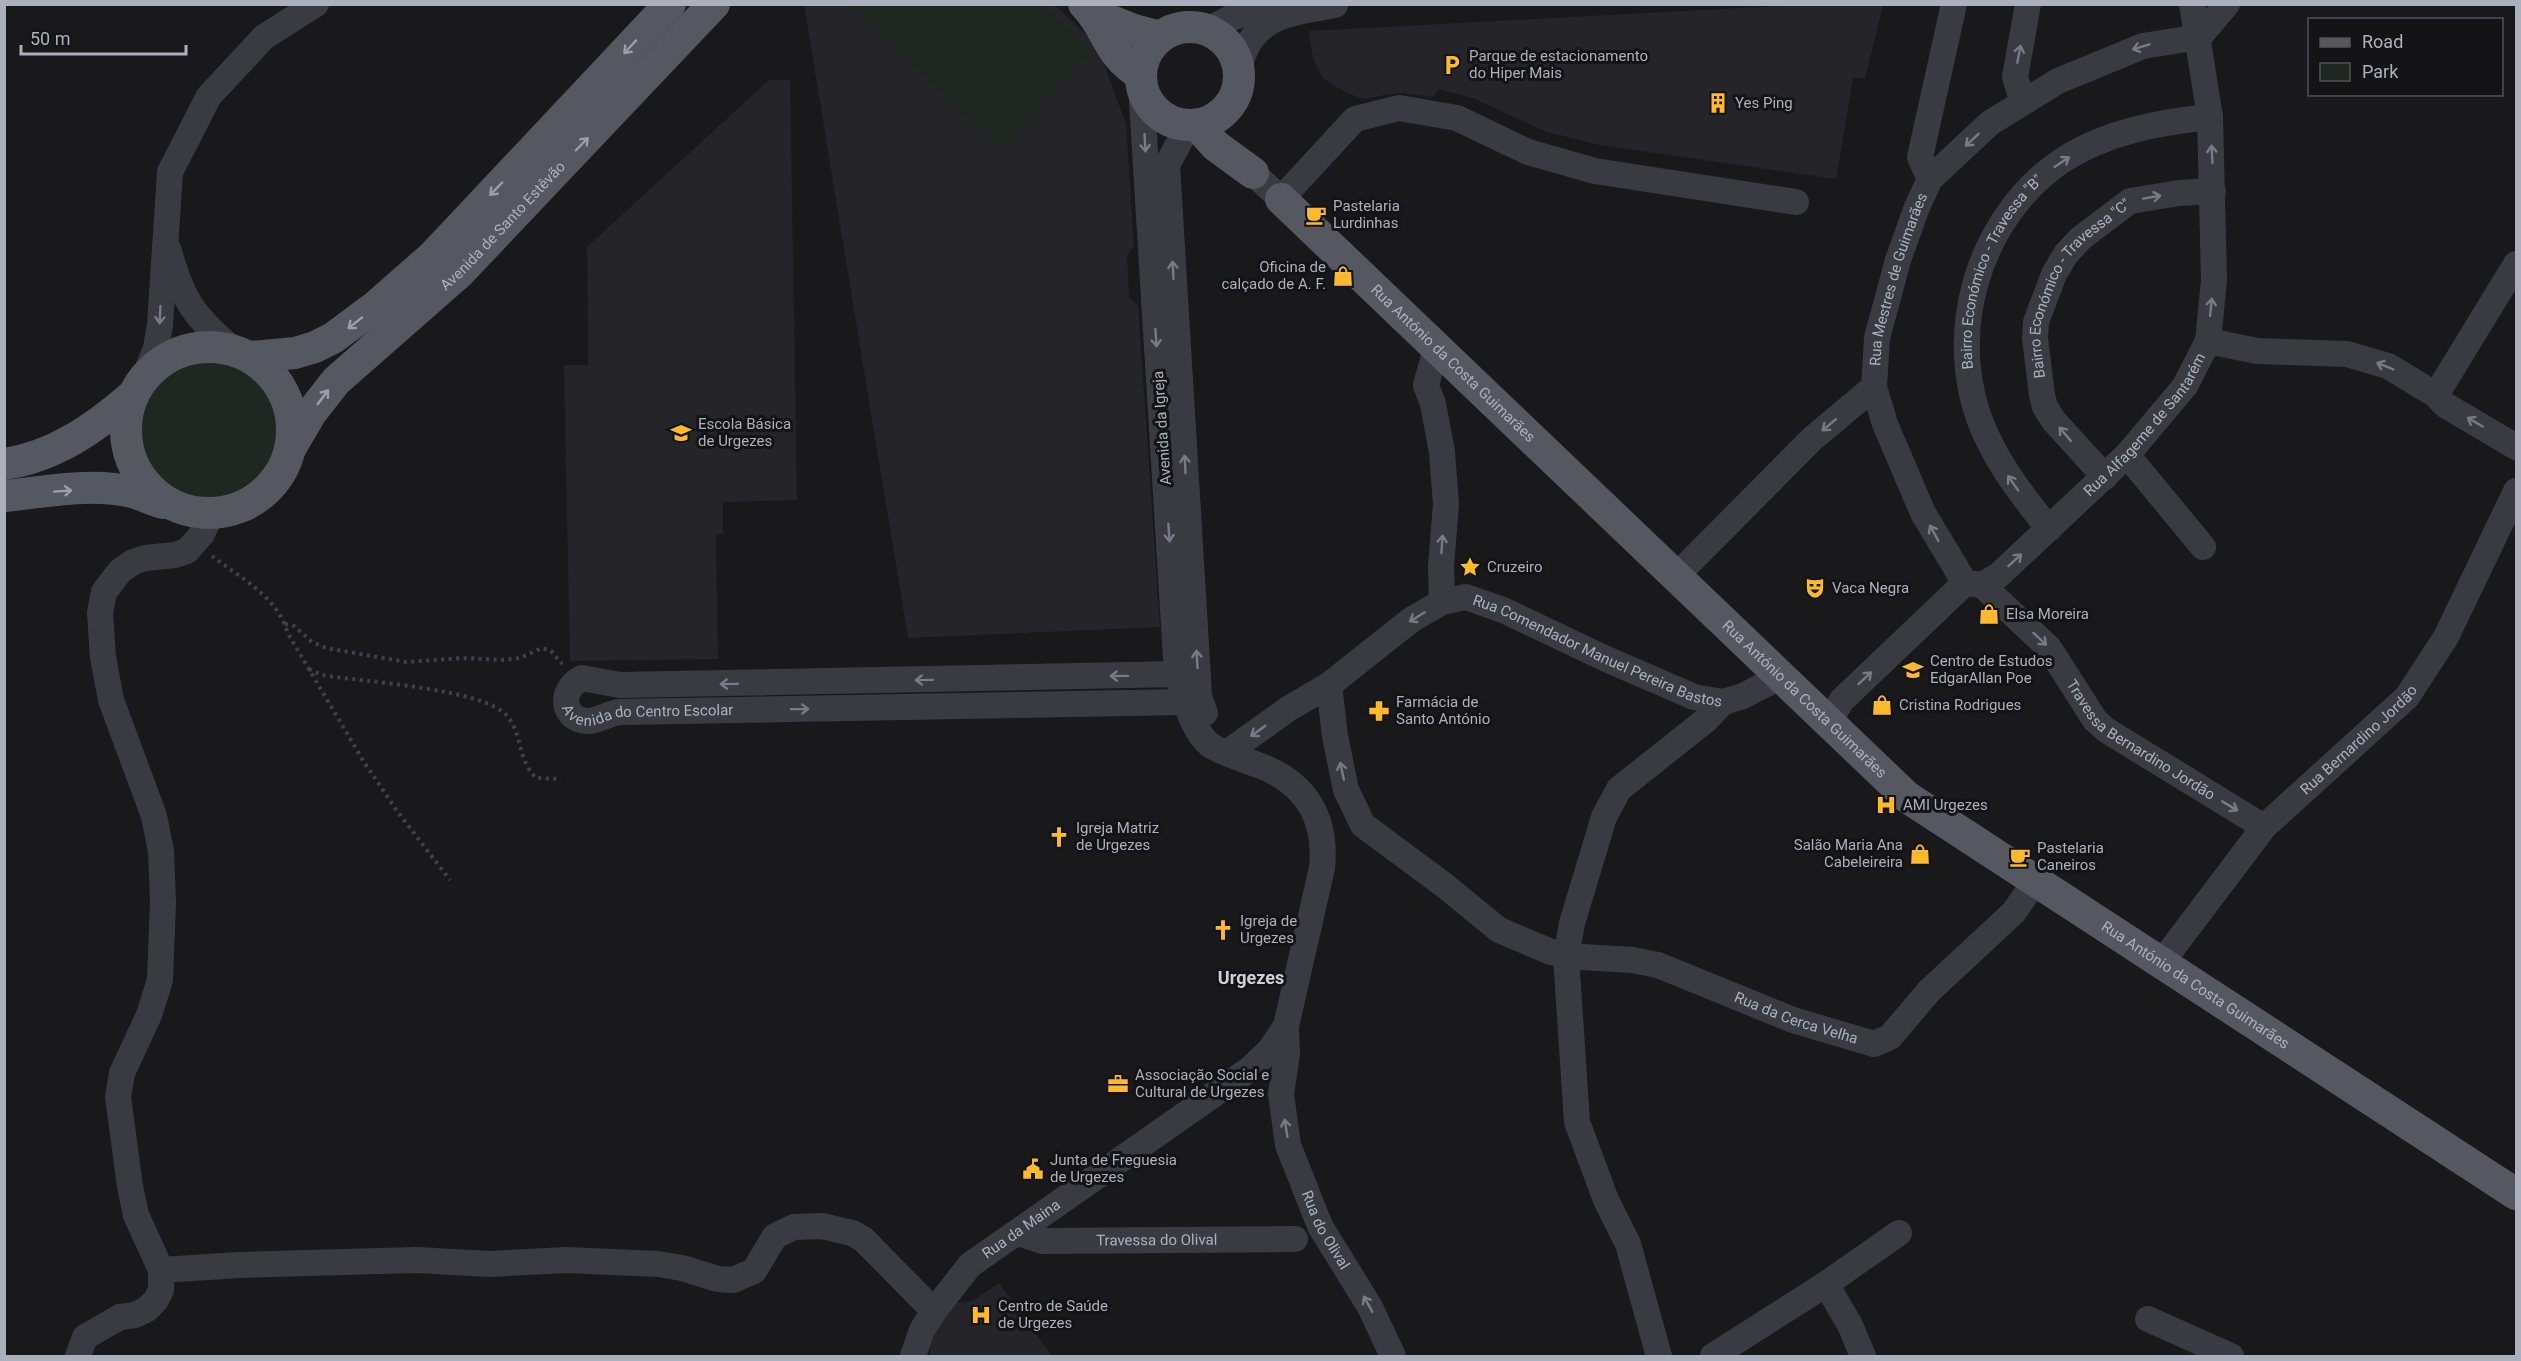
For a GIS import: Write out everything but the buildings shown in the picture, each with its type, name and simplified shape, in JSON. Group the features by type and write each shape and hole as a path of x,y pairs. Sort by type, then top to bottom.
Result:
{"main road":[{"name":"Avenida de Santo Estêvão","path":"243,353 295,353 315,347 333,338 376,306 433,256 670,4"},
{"name":"Avenida de Santo Estêvão","path":"291,447 311,414 336,381 459,273 714,4"},
{"path":"1089,9 1134,30 1160,37"},
{"path":"1089,9 1113,51 1141,80"},
{"path":"1174,29 1207,30 1221,38 1233,51 1238,67 1239,82 1235,97 1226,110 1213,120 1192,125 1171,122 1157,113 1147,100 1141,80 1143,60 1150,47 1160,37 1174,29"},
{"name":"Rua António da Costa Guimarães","path":"1226,110 1227,123 1233,141 1253,173"},
{"path":"1192,125 1253,173"},
{"name":"Rua António da Costa Guimarães","path":"1281,199 1907,797 2517,1194"},
{"path":"4,464 39,456 69,443 93,428 138,387 162,361 184,350 209,346 243,353 271,373 290,407 293,427 291,447 279,476 263,494 243,507 212,514 188,512 132,492 112,489 4,496"},
{"path":"138,387 126,419 129,455 136,472 147,487 161,499 177,508"}],"street":[{"path":"138,387 156,348 160,325 170,172 209,96 264,37 316,4"},
{"path":"1207,30 1231,18 1275,4"},
{"path":"1325,4 1359,4"},
{"path":"1930,179 1920,157 1954,4"},
{"path":"2023,102 2015,76 2028,4"},
{"name":"Rua Alfageme de Santarém","path":"1828,723 1842,700 1974,584 1999,575 2127,455 2185,386 2208,341 2214,280 2210,117 2192,4"},
{"path":"2199,37 2228,4"},
{"path":"1238,67 1252,38 1265,24 1281,16 1335,5"},
{"name":"Rua Mestres de Guimarães","path":"1676,576 1812,440 1874,387 1876,338 1898,260 1930,179 1990,123 2058,81 2143,46 2199,37"},
{"name":"Avenida da Igreja","path":"1141,80 1177,674 1193,720 1209,745 1277,773 1301,792"},
{"path":"1281,199 1355,119 1399,108 1457,118 1528,152 1595,171 1796,202"},
{"name":"Bairro Económico - Travessa \"B\"","path":"2049,529 2007,475 1985,433 1970,378 1966,346 1968,311 1993,237 2005,217 2040,178 2063,160 2120,134 2182,120 2210,117"},
{"name":"Avenida da Igreja","path":"1192,125 1167,165 1198,678 1204,713 1228,752"},
{"name":"Rua António da Costa Guimarães","path":"1253,173 1281,199"},
{"name":"Bairro Económico - Travessa \"C\"","path":"2105,477 2054,421 2045,407 2035,338 2036,321 2054,274 2066,254 2081,238 2130,201 2179,193 2213,191"},
{"path":"165,236 175,272 189,305 209,330 243,353"},
{"path":"2436,395 2517,264"},
{"path":"2208,341 2257,351 2347,354 2388,366 2436,395 2445,405 2517,447"},
{"path":"1437,346 1426,386 1433,404 1442,452 1446,504 1441,566 1442,602"},
{"name":"Travessa Bernardino Jordão","path":"1874,387 1885,424 1923,513 1974,584 2049,648 2095,720 2106,730 2264,827"},
{"path":"2127,455 2203,547"},
{"name":"Rua Bernardino Jordão","path":"2162,962 2264,827 2407,697 2446,637 2517,491"},
{"path":"78,1356 86,1336 120,1317 141,1312 156,1300 161,1290 161,1270 136,1215 130,1186 118,1084 149,1015 160,980 162,851 154,816 111,700 103,657 100,613 104,592 120,571 133,562 145,558 181,553 195,543 212,514"},
{"name":"Rua Comendador Manuel Pereira Bastos","path":"1228,752 1288,710 1329,685 1411,620 1442,602 1466,597 1503,610 1604,658 1694,697 1723,702 1743,696 1780,676"},
{"name":"Avenida do Centro Escolar","path":"1177,674 620,685 582,678 574,681 565,695 566,704 573,714 588,721 620,712 1185,702"},
{"path":"1329,685 1335,736 1346,790 1363,825 1444,885 1499,930 1566,956"},
{"path":"1659,1356 1628,1244 1606,1200 1577,1122 1566,956 1572,923 1604,817 1619,789 1706,720 1723,702"},
{"name":"Rua da Maina","path":"913,1356 922,1330 970,1265 1250,1068 1270,1050 1286,1026 1322,868 1323,834 1312,807 1301,792"},
{"path":"1323,834 1363,825"},
{"name":"Rua da Cerca Velha","path":"1566,956 1632,960 1658,965 1793,1020 1874,1044 1890,1037 1929,991 2014,912 2035,881"},
{"name":"Rua do Olival","path":"1286,1026 1287,1053 1281,1094 1288,1144 1320,1226 1370,1307 1393,1356"},
{"path":"1250,1068 1268,1080 1281,1094"},
{"path":"161,1270 239,1265 417,1260 489,1264 579,1260 658,1264 682,1268 718,1279 732,1280 744,1277 754,1270 776,1236 785,1230 794,1227 822,1226 852,1233 863,1239 934,1311"},
{"name":"Travessa do Olival","path":"1018,1233 1043,1241 1295,1239"},
{"path":"1713,1356 1826,1284 1899,1233"},
{"path":"1826,1284 1850,1325 1863,1356"},
{"path":"2148,1319 2231,1356"}],"path":[{"path":"195,543 263,595 277,609 286,632 336,717 397,811 450,880"},
{"path":"284,623 294,626 312,642 326,648 406,662 464,658 504,660 520,658 542,648 551,651 559,659 574,681"},
{"path":"308,669 322,675 464,695 489,703 507,716 516,733 527,769 536,778 561,779"}],"shaded area":[{"path":"804,5 1055,5 1097,45 1126,124 1134,246 1127,256 1129,297 1138,305 1160,627 908,638"},
{"path":"1798,5 1883,5 1865,79 1853,77 1836,179 1600,145 1546,132 1473,98 1438,89 1434,97 1399,93 1363,99 1343,91 1323,78 1313,59 1309,31"},
{"name":"Escola Básica de Urgezes","path":"769,80 790,80 797,500 723,502 723,533 716,534 718,659 570,661 564,365 588,365 587,247"},
{"name":"Centro de Saúde de Urgezes","path":"999,1283 1052,1356 930,1356 931,1325 949,1304 973,1301"}],"green space":[{"path":"849,5 1043,5 1092,51 1002,148"},
{"path":"210,362 236,368 258,382 272,404 278,430 272,456 258,478 236,492 210,498 184,492 162,478 148,456 142,430 148,404 162,382 184,368"}],"place":[{"name":"Parque de estacionamento do Hiper Mais","path":"1452,65"},
{"name":"Yes Ping","path":"1718,103"},
{"name":"Pastelaria Lurdinhas","path":"1316,215"},
{"name":"Oficina de calçado de A. F.","path":"1343,276"},
{"name":"Escola Básica de Urgezes","path":"681,433"},
{"name":"Cruzeiro","path":"1470,567"},
{"name":"Vaca Negra","path":"1815,588"},
{"name":"Elsa Moreira","path":"1989,614"},
{"name":"Centro de Estudos EdgarAllan Poe","path":"1913,670"},
{"name":"Cristina Rodrigues","path":"1882,705"},
{"name":"Farmácia de Santo António","path":"1379,711"},
{"name":"AMI Urgezes","path":"1886,805"},
{"name":"Igreja Matriz de Urgezes","path":"1059,837"},
{"name":"Salão Maria Ana Cabeleireira","path":"1920,854"},
{"name":"Pastelaria Caneiros","path":"2020,857"},
{"name":"Igreja de Urgezes","path":"1223,930"},
{"name":"Associação Social e Cultural de Urgezes","path":"1118,1084"},
{"name":"Junta de Freguesia de Urgezes","path":"1033,1169"},
{"name":"Centro de Saúde de Urgezes","path":"981,1315"}],"district":[{"name":"Urgezes","path":"1251,977"}]}
